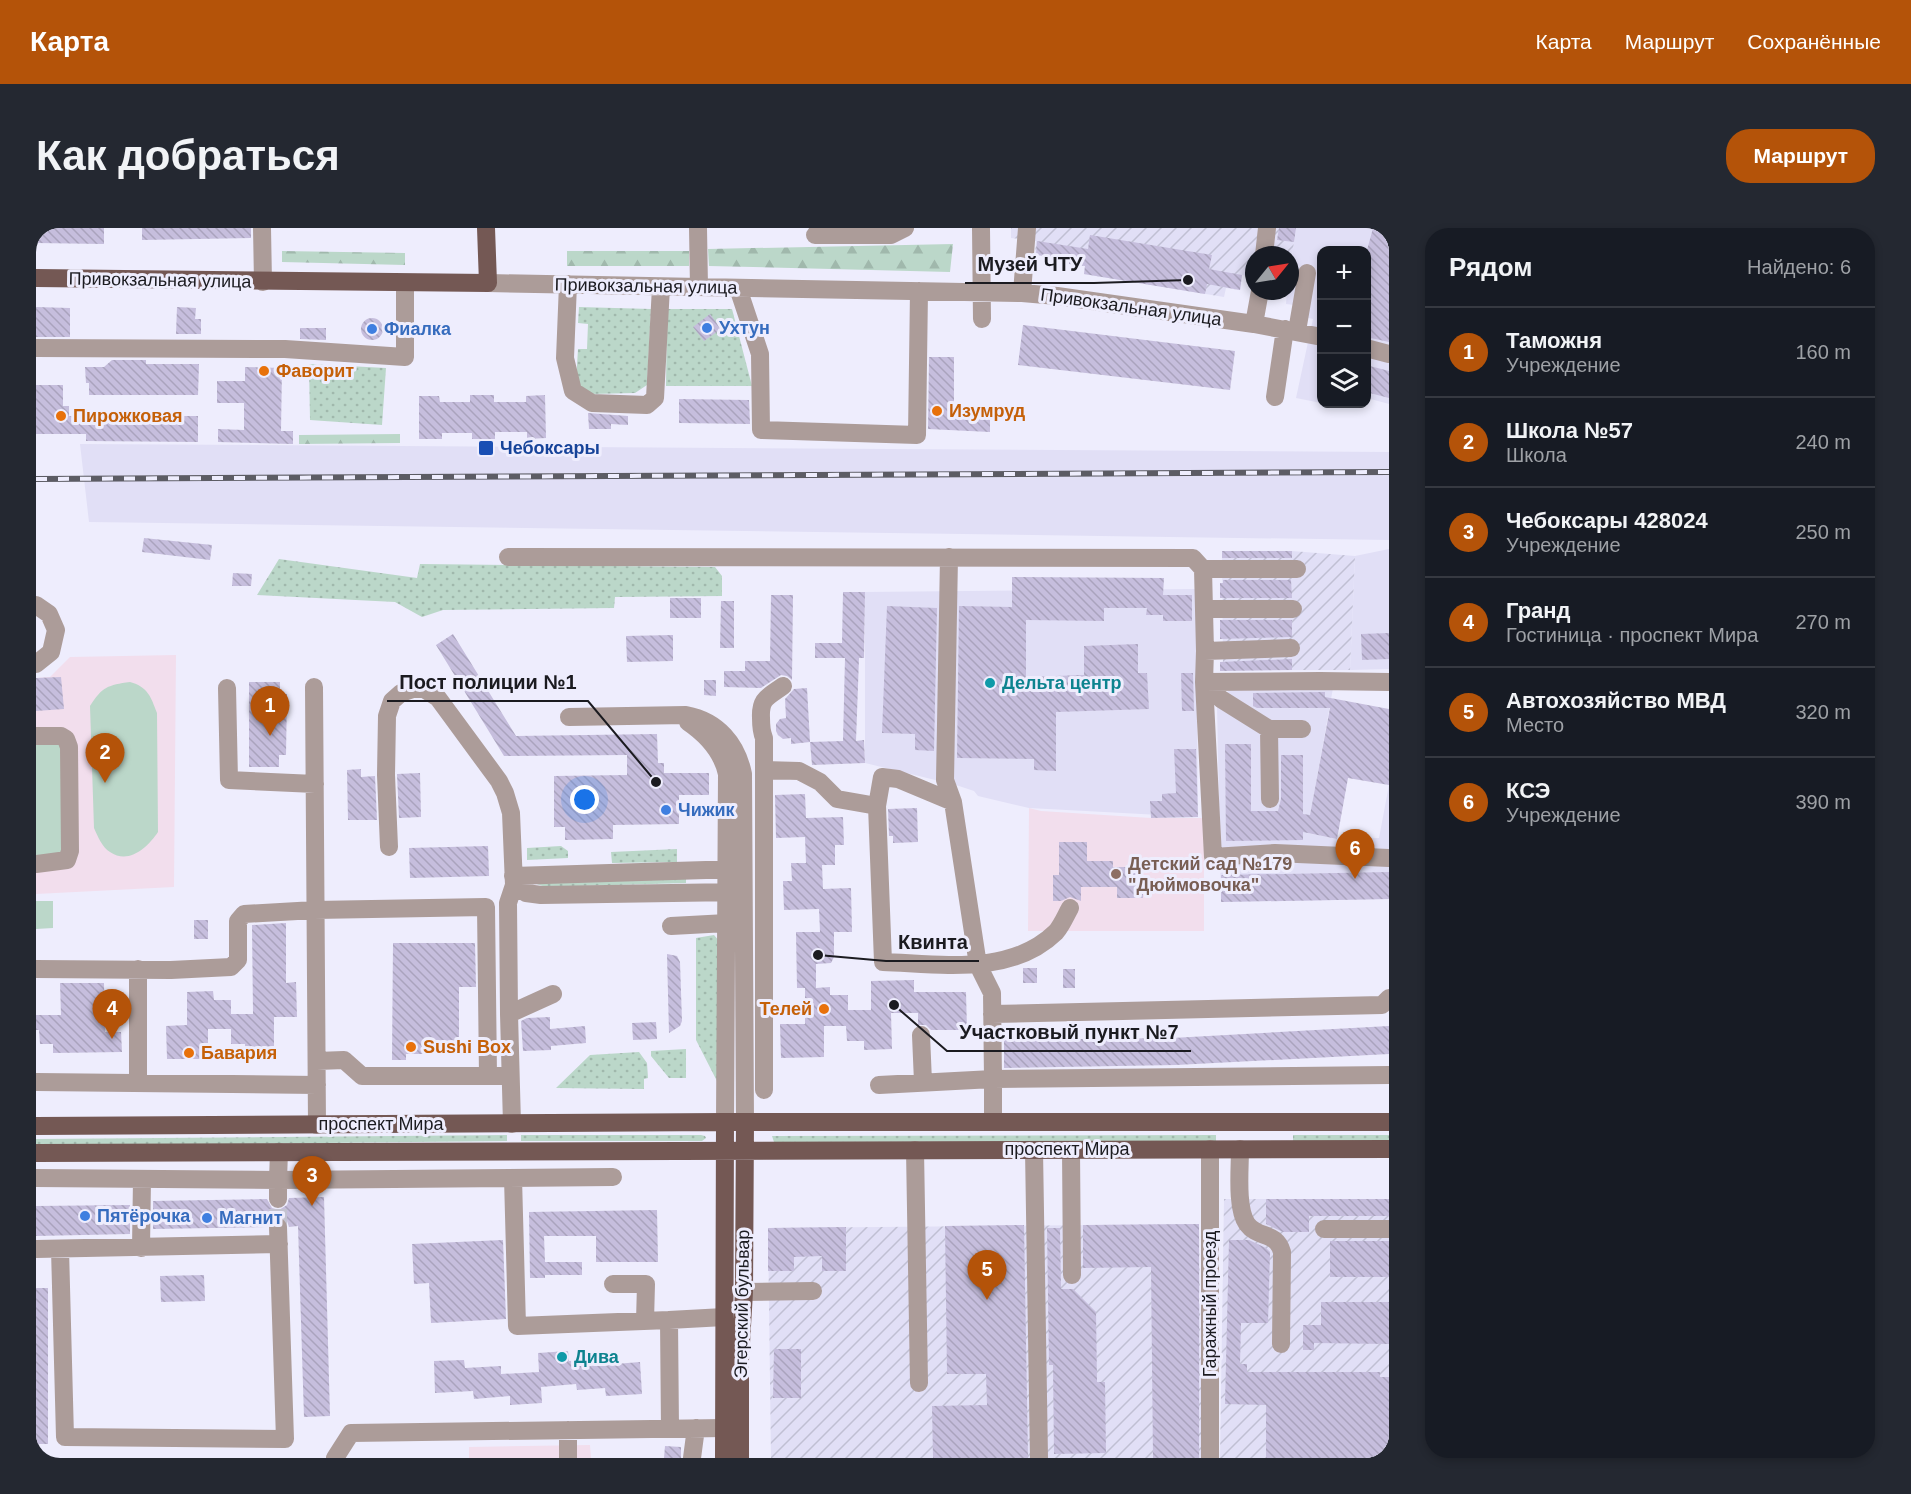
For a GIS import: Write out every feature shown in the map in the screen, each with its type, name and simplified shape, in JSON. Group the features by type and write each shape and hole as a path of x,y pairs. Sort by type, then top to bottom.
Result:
{"main road":[{"path":"486,228 488,283"},
{"name":"Привокзальная улица","path":"36,278 488,283"},
{"name":"проспект Мира","path":"36,1126 725,1122 1389,1122"},
{"name":"Эгерский бульвар","path":"725,1122 724,1317 732,1428 740,1458"},
{"name":"Эгерский бульвар","path":"724,1458 732,1428 741,1360 744,1292 745,1122"},
{"path":"1240,1122 1240,1149"},
{"path":"512,1124 512,1151"},
{"name":"проспект Мира","path":"36,1153 1389,1149"},
{"path":"724,1292 744,1292"}],"street":[{"path":"262,228 263,282"},
{"path":"698,228 699,287"},
{"path":"815,236 891,235 905,228"},
{"path":"981,228 982,319"},
{"path":"1022,293 1027,228"},
{"path":"1265,246 1267,228"},
{"path":"1275,397 1307,273"},
{"path":"36,348 285,349 405,357 405,283"},
{"name":"Привокзальная улица","path":"488,283 1022,293 1254,324 1317,336"},
{"path":"568,284 566,358 573,391 592,403 647,405 655,398 661,287"},
{"path":"738,288 760,354 762,430 917,435 919,291"},
{"path":"1254,324 1258,300"},
{"path":"1371,349 1389,354"},
{"path":"508,557 1193,558 1203,569 1206,651 1204,682 1213,856 1275,853 1389,858"},
{"path":"950,557 945,780 953,802 978,964 992,993 993,1122"},
{"path":"1203,569 1297,569"},
{"path":"36,605 49,614 56,630 51,652 36,664"},
{"path":"1204,609 1293,609"},
{"path":"1206,651 1291,648"},
{"path":"1204,682 1389,682"},
{"path":"1204,682 1221,699 1269,729 1302,729"},
{"path":"314,687 317,1125"},
{"path":"764,1090 764,738 761,730 760,705 766,698 783,687"},
{"path":"227,688 229,780 315,784"},
{"path":"389,847 386,775 387,716 392,701 401,693 413,689 424,689 438,698 498,781 505,793 511,813 513,880 508,903 512,1124"},
{"path":"569,717 693,716 709,722 722,732 733,745 740,760 743,774 735,892 745,1122"},
{"path":"1269,729 1270,799"},
{"path":"36,736 61,736 66,739 69,747 70,840 67,860 36,864"},
{"path":"764,770 799,771 820,782 837,799 876,806"},
{"path":"953,802 898,779 882,777 876,806 883,962 978,964 1018,957 1033,950 1057,930 1070,908"},
{"path":"513,880 735,869"},
{"path":"513,880 526,893 541,895 735,892"},
{"path":"725,1122 727,923 735,892"},
{"path":"36,969 231,967 238,960 238,921 244,914 315,910 486,907 488,1076"},
{"path":"671,926 727,923"},
{"path":"138,969 138,1082"},
{"path":"509,1014 553,994"},
{"path":"992,1014 1382,1005 1389,998"},
{"path":"921,1035 923,1082"},
{"path":"317,1061 344,1060 362,1076 510,1076"},
{"path":"879,1085 993,1078 1389,1075"},
{"path":"36,1082 317,1085"},
{"path":"1365,1122 1389,1112"},
{"name":"Гаражный проезд","path":"1210,1149 1210,1458"},
{"path":"1240,1149 1240,1199 1243,1215 1247,1224 1255,1231 1280,1243 1282,1252 1281,1344"},
{"path":"915,1150 919,1383"},
{"path":"1034,1150 1039,1458"},
{"path":"1071,1150 1072,1275"},
{"path":"278,1199 279,1152"},
{"path":"36,1178 278,1180 613,1178"},
{"path":"513,1178 517,1326 724,1317"},
{"path":"141,1248 142,1179"},
{"path":"1324,1229 1389,1228"},
{"path":"36,1249 141,1248 278,1236 285,1439 65,1437 60,1249"},
{"path":"613,1284 646,1284 645,1321"},
{"path":"744,1292 813,1291"},
{"path":"669,1320 670,1429"},
{"path":"692,1458 696,1428"},
{"path":"335,1458 351,1433 732,1428"},
{"path":"568,1430 568,1458"}],"shaded area":[{"path":"1011,228 1296,228 1293,246 1245,246 1245,276 1242,275 1240,290 1226,288 1224,297 1084,274 1085,266 1069,264 1069,259 1035,254 1036,241 1011,238"},
{"path":"1296,228 1389,228 1389,404 1371,399 1371,246 1317,246 1317,402 1296,398 1313,319 1292,314 1294,305 1286,304 1286,300 1299,300 1299,246 1293,246"},
{"path":"80,444 1389,452 1389,540 89,522"},
{"path":"1389,549 1389,669 1350,670 1355,556"},
{"path":"1222,551 1292,551 1355,556 1350,670 1223,670"},
{"path":"1196,589 1198,817 1029,808 978,796 974,791 956,785 865,763 865,592"},
{"path":"176,655 174,887 36,894 36,678 50,677 70,657"},
{"path":"1333,688 1307,833 1337,839 1379,838 1389,785 1389,899 1221,902 1217,704 1230,689"},
{"name":"Детский сад №179 \"Дюймовочка\"","path":"1029,808 1041,811 1151,818 1204,818 1204,931 1028,931"},
{"path":"1224,1199 1389,1199 1389,1458 1220,1458"},
{"path":"1199,1224 1202,1458 771,1458 768,1228"},
{"path":"590,1445 591,1458 469,1458 469,1447"}],"green space":[{"path":"953,244 950,272 709,266 708,249"},
{"path":"282,251 405,253 405,265 282,262"},
{"path":"567,251 689,251 689,266 567,266"},
{"path":"579,307 651,309 647,385 635,393 590,394 576,382 578,349 587,349 588,324 578,323"},
{"path":"667,309 732,309 752,386 666,386"},
{"path":"309,364 386,368 382,425 310,420"},
{"path":"400,434 400,443 299,444 299,435"},
{"path":"279,559 417,578 420,564 715,567 722,576 722,596 615,597 614,608 443,610 422,617 395,602 257,595"},
{"path":"130,682 148,693 157,713 158,832 143,848 124,856 107,850 94,828 90,706 106,688"},
{"path":"36,741 63,745 63,854 36,860"},
{"path":"561,846 568,851 568,858 527,860 527,848"},
{"path":"677,849 677,862 612,863 611,852"},
{"path":"686,875 686,883 545,887 529,881"},
{"path":"36,901 53,901 53,928 36,929"},
{"path":"714,935 720,942 719,1085 696,1040 696,938"},
{"path":"686,1049 686,1078 669,1078 651,1056 651,1051"},
{"path":"639,1052 647,1063 648,1078 644,1079 644,1089 556,1088 590,1055"},
{"path":"507,1135 507,1141 36,1146 36,1139"},
{"path":"521,1135 701,1135 706,1138 702,1141 521,1141"},
{"path":"1216,1135 1216,1141 774,1142 772,1136"},
{"path":"1293,1135 1389,1135 1389,1142 1293,1142"}],"building":[{"path":"36,228 104,228 104,244 36,243"},
{"path":"142,228 251,228 251,238 142,240"},
{"path":"1279,228 1296,228 1294,242 1277,240"},
{"path":"1373,228 1389,228 1389,342 1371,338 1371,246 1368,246"},
{"path":"1090,235 1212,255 1209,269 1242,275 1240,290 1207,284 1205,294 1084,274 1085,266 1069,264 1069,259 1036,255 1037,241 1088,249"},
{"path":"36,307 70,308 70,337 36,337"},
{"path":"177,307 196,308 195,319 201,319 201,334 176,334"},
{"name":"Ухтун","path":"710,314 721,329 704,341 693,327"},
{"name":"Фиалка","path":"372,318 380,321 383,329 380,337 372,340 364,337 361,329 364,321"},
{"path":"1023,325 1235,351 1230,390 1018,365"},
{"path":"300,328 326,328 326,340 300,339"},
{"path":"929,357 954,357 954,405 990,406 990,432 928,429"},
{"path":"112,360 146,360 146,364 199,364 198,395 89,395 85,367 104,367"},
{"path":"1371,366 1389,371 1389,398 1371,393"},
{"path":"245,367 282,368 281,431 293,431 293,444 218,442 218,429 244,430 244,403 217,403 217,381 245,381"},
{"path":"36,385 63,385 63,406 69,406 69,416 198,416 198,442 86,441 86,434 36,434"},
{"name":"Чебоксары","path":"470,395 494,395 494,402 526,402 526,396 545,395 546,438 527,439 527,432 495,432 495,439 472,439 472,433 442,433 442,439 419,439 419,396 439,396 440,402 470,402"},
{"path":"679,399 749,400 750,424 679,423"},
{"path":"588,413 628,416 628,425 611,424 611,429 589,429"},
{"path":"144,538 212,545 210,560 142,552"},
{"path":"1222,551 1292,551 1292,558 1222,558"},
{"path":"233,573 252,574 251,586 232,586"},
{"path":"1012,577 1164,578 1163,595 1192,595 1192,621 1163,621 1163,615 1146,615 1147,608 1104,608 1104,621 1026,620 1026,677 1084,675 1084,646 1138,644 1138,673 1147,673 1149,709 1056,712 1056,771 1034,770 1034,759 957,758 959,606 1012,607"},
{"path":"1223,580 1291,580 1292,598 1220,598 1220,583 1223,583"},
{"path":"843,592 865,592 864,658 859,658 856,741 864,740 865,763 812,765 810,742 843,741 845,658 815,658 815,643 842,643"},
{"path":"771,595 793,595 792,680 781,675 761,688 724,687 724,671 745,671 745,661 770,661"},
{"path":"670,598 701,598 701,618 670,618"},
{"path":"721,601 734,601 734,648 720,648"},
{"path":"887,606 937,608 934,751 915,750 915,734 882,733"},
{"path":"1220,620 1292,620 1292,637 1220,639"},
{"path":"1389,633 1389,659 1362,660 1361,634"},
{"path":"453,634 516,736 657,734 658,763 664,763 664,773 709,773 709,795 679,795 679,824 613,825 613,839 565,840 565,827 554,827 554,776 627,775 627,755 504,756 436,645"},
{"path":"673,635 673,661 627,662 626,636"},
{"path":"1292,659 1292,670 1220,671 1220,662"},
{"path":"1181,673 1193,673 1194,711 1182,711"},
{"path":"61,677 64,709 36,711 36,678"},
{"path":"704,680 716,680 716,696 704,695"},
{"path":"249,682 280,682 280,694 287,694 286,755 279,755 279,767 249,767"},
{"path":"807,688 810,742 791,744 791,738 783,739 778,735 776,724 780,719 786,718 785,699 794,689"},
{"path":"1325,692 1325,697 1389,709 1389,785 1348,778 1337,839 1303,832 1303,840 1226,841 1225,744 1251,744 1251,811 1278,811 1281,799 1281,755 1303,755 1303,814 1310,815 1330,708 1257,708 1253,706 1253,693"},
{"path":"1174,749 1196,749 1198,817 1151,818 1150,801 1162,801 1162,794 1176,793"},
{"path":"361,769 361,777 375,776 377,820 348,820 347,770"},
{"path":"420,773 421,817 399,818 397,774"},
{"path":"805,794 806,818 843,817 844,845 835,845 835,865 822,865 823,889 851,888 852,932 834,932 834,957 831,963 816,964 816,988 830,987 830,995 848,995 848,1010 871,1010 871,981 914,980 914,992 966,992 967,1030 931,1030 926,1025 918,1025 918,1013 891,1013 892,1049 864,1050 864,1041 847,1041 846,1026 824,1026 824,1057 781,1058 780,1024 805,1024 805,988 797,988 796,932 820,932 819,909 784,910 783,881 792,881 791,863 806,863 805,837 776,838 775,795"},
{"path":"917,808 918,842 893,843 893,836 889,836 888,809"},
{"path":"1059,842 1087,842 1087,861 1113,861 1113,867 1143,867 1143,898 1117,898 1117,887 1081,887 1081,901 1070,897 1061,901 1053,901 1053,875 1059,875"},
{"path":"488,846 489,876 410,878 409,848"},
{"path":"1389,872 1389,899 1221,902 1221,875"},
{"path":"194,920 208,920 208,939 194,939"},
{"path":"286,923 286,983 296,982 297,1017 274,1017 274,1052 245,1052 245,1044 231,1044 231,1029 208,1029 208,1059 167,1059 166,1026 187,1025 187,992 213,991 214,1000 231,1000 231,1014 253,1014 252,925"},
{"path":"393,943 475,943 476,987 459,987 459,1054 406,1054 406,1060 392,1060"},
{"path":"667,954 677,956 680,962 682,1021 680,1026 669,1033"},
{"path":"1023,968 1037,968 1037,983 1023,983"},
{"path":"1063,969 1075,969 1075,988 1063,988"},
{"path":"60,983 104,983 105,1032 121,1032 122,1052 53,1053 53,1044 40,1044 39,1030 36,1030 36,1015 61,1015"},
{"path":"550,1017 550,1029 585,1026 586,1043 551,1046 551,1050 523,1051 521,1021 527,1018"},
{"path":"656,1022 657,1039 633,1040 632,1023"},
{"path":"1389,1026 1389,1054 1176,1065 1004,1068 1004,1040 1172,1038"},
{"path":"324,1197 330,1416 304,1417 298,1226 289,1227 287,1221 278,1216 272,1218 267,1227 153,1229 153,1201 267,1199 272,1208 279,1210 287,1205 289,1198"},
{"path":"1266,1199 1389,1199 1389,1216 1309,1216 1309,1232 1283,1232 1266,1224"},
{"path":"130,1205 130,1234 36,1236 36,1206"},
{"path":"657,1210 658,1262 596,1262 596,1236 544,1236 545,1262 582,1262 582,1275 545,1275 545,1278 530,1278 529,1212"},
{"path":"1199,1224 1199,1458 1153,1458 1151,1267 1083,1268 1083,1225"},
{"path":"1024,1225 1028,1458 933,1458 932,1406 987,1405 986,1374 947,1374 945,1226"},
{"path":"846,1227 846,1271 822,1271 822,1256 794,1257 794,1271 768,1271 768,1228"},
{"path":"1047,1228 1060,1228 1061,1289 1073,1289 1096,1312 1097,1382 1105,1382 1106,1453 1054,1454 1053,1365 1049,1365"},
{"path":"503,1240 506,1319 431,1323 429,1283 414,1284 412,1244"},
{"path":"1229,1240 1249,1240 1270,1252 1268,1323 1241,1323 1240,1364 1247,1364 1247,1372 1380,1372 1380,1377 1389,1377 1389,1458 1266,1458 1266,1405 1225,1404"},
{"path":"1330,1241 1389,1241 1389,1277 1330,1277"},
{"path":"204,1275 205,1301 161,1302 160,1276"},
{"path":"36,1288 48,1288 48,1444 36,1444"},
{"path":"1321,1302 1389,1302 1389,1344 1314,1343 1314,1350 1303,1350 1303,1325 1321,1325"},
{"path":"774,1349 801,1349 801,1398 773,1398"},
{"path":"568,1351 569,1361 602,1358 603,1365 640,1362 642,1394 606,1396 605,1388 577,1390 576,1384 541,1387 542,1403 510,1405 510,1396 474,1399 473,1391 435,1393 434,1361 464,1360 465,1368 501,1366 501,1374 539,1372 538,1353"},
{"path":"665,1446 681,1447 681,1458 664,1458"}],"tunnel":[{"path":"278,1199 278,1227"}],"railway":[{"path":"36,479 1389,472"}],"place":[{"name":"Музей ЧТУ","path":"1188,280"},
{"name":"Ухтун","path":"707,328"},
{"name":"Фиалка","path":"372,329"},
{"name":"Фаворит","path":"264,371"},
{"name":"Изумруд","path":"937,411"},
{"name":"Пирожковая","path":"61,416"},
{"name":"Чебоксары","path":"486,448"},
{"name":"Дельта центр","path":"990,683"},
{"name":"Таможня","path":"270,736"},
{"name":"Пост полиции №1","path":"656,782"},
{"name":"Школа №57","path":"105,783"},
{"name":"Чижик","path":"666,810"},
{"name":"Детский сад №179 \"Дюймовочка\"","path":"1116,874"},
{"name":"КСЭ","path":"1355,879"},
{"name":"Квинта","path":"818,955"},
{"name":"Участковый пункт №7","path":"894,1005"},
{"name":"Телей","path":"824,1009"},
{"name":"Гранд","path":"112,1039"},
{"name":"Sushi Box","path":"411,1047"},
{"name":"Бавария","path":"189,1053"},
{"name":"Чебоксары 428024","path":"312,1206"},
{"name":"Пятёрочка","path":"85,1216"},
{"name":"Магнит","path":"207,1218"},
{"name":"Автохозяйство МВД","path":"987,1300"},
{"name":"Дива","path":"562,1357"}]}
